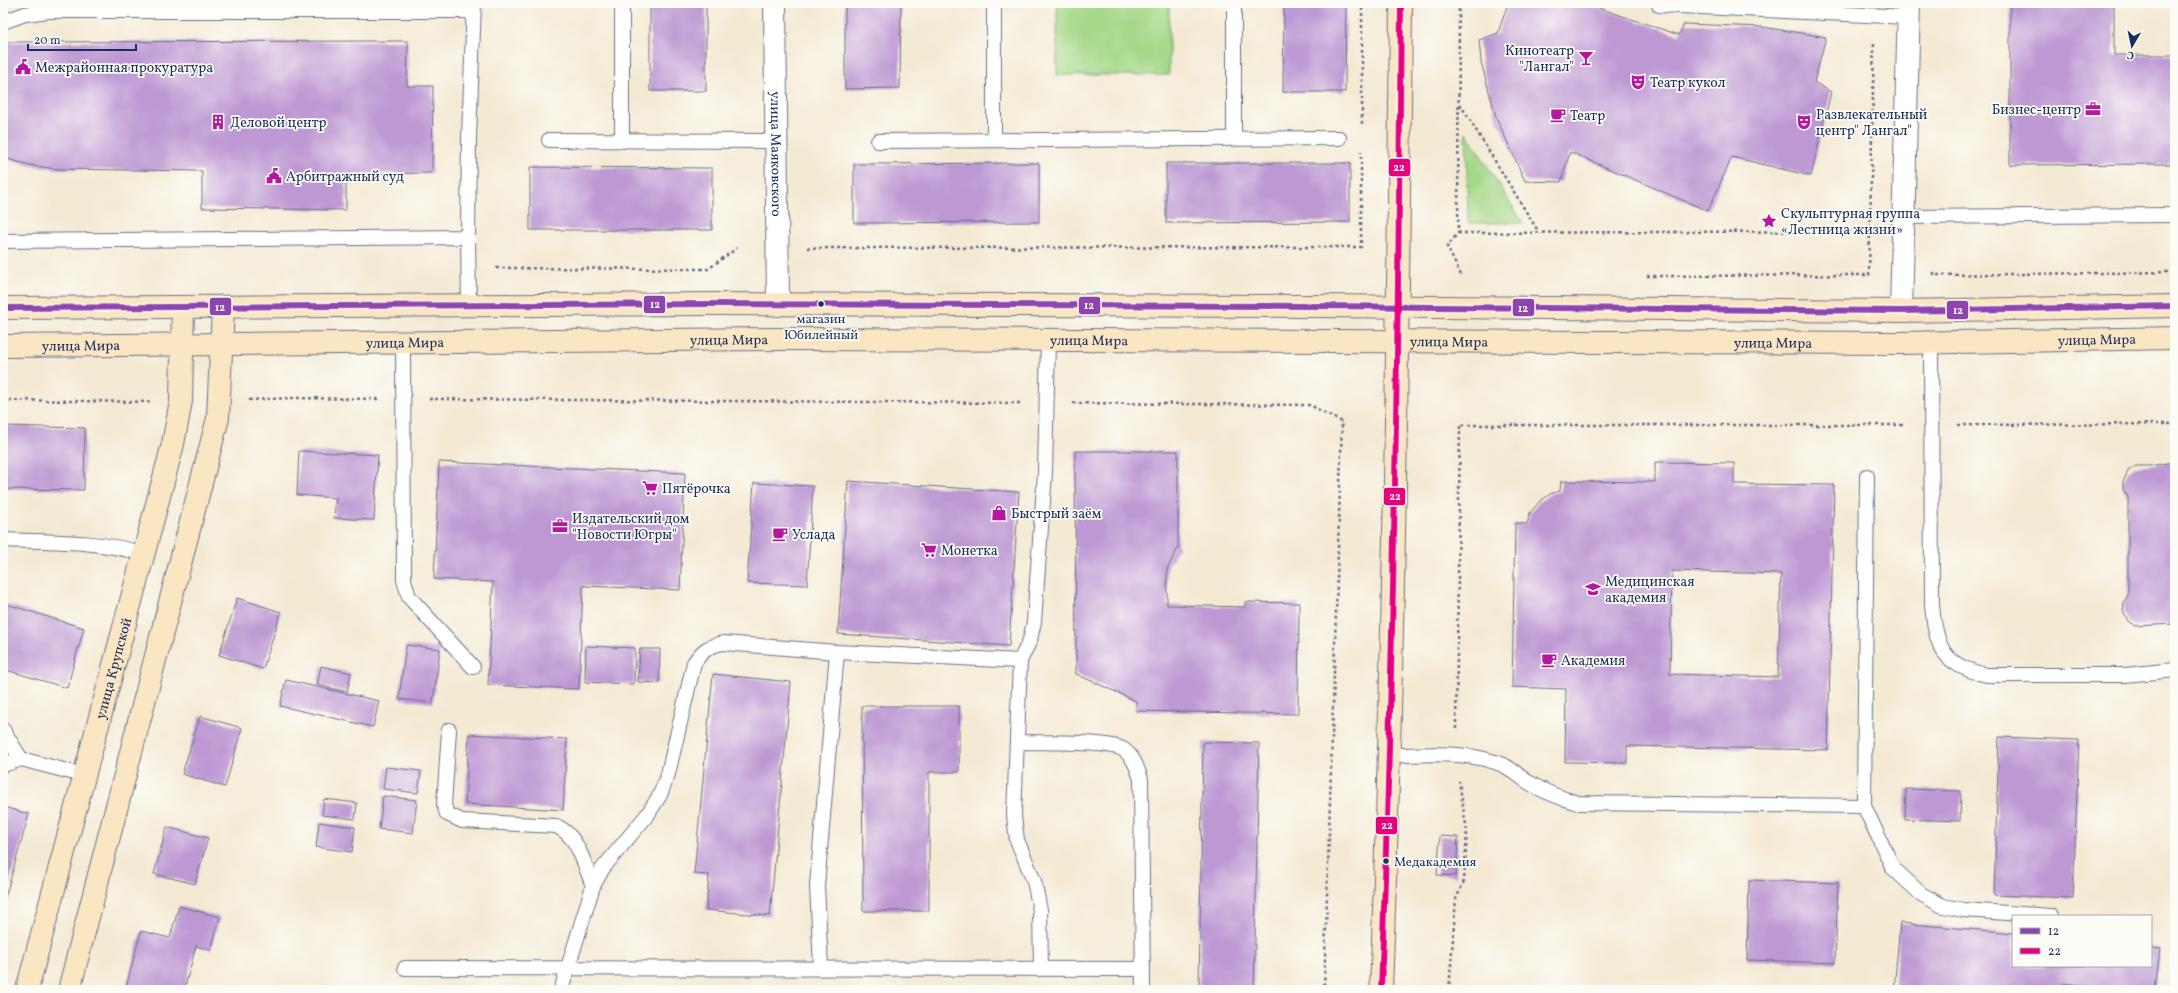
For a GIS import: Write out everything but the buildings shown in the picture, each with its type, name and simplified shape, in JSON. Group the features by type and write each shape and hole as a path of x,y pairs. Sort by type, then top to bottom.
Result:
{"main road":[{"path":"1381,990 1390,755 1398,340 1401,3"},
{"path":"778,305 779,339"},
{"path":"3,308 778,305 1398,307 1901,311 2175,306"},
{"path":"69,990 211,446 220,401 223,307"},
{"name":"улица Крупской","path":"27,990 86,776 178,418 183,344 183,308"},
{"path":"1901,311 1901,343"},
{"name":"улица Мира","path":"3,346 779,339 1398,340 1901,343 2175,338"}],"street":[{"name":"улица Маяковского","path":"775,3 775,141 778,305"},
{"path":"1901,311 1908,10"}],"lane":[{"path":"622,3 622,141"},
{"path":"994,3 994,140"},
{"path":"1234,3 1234,138"},
{"path":"1659,5 1875,16 1908,10"},
{"path":"3,22 25,14 48,11 474,7 469,138 469,306"},
{"path":"878,141 1339,138"},
{"path":"549,140 775,141"},
{"path":"1903,217 2175,215"},
{"path":"3,241 468,237"},
{"path":"1041,968 1040,910 1034,881 1017,840 1014,816 1020,661 1030,640 1034,622 1045,473 1048,403 1048,340"},
{"path":"1930,342 1932,426 1932,606 1934,628 1942,648 1951,662 1967,671 1988,675 2124,675 2175,670"},
{"path":"403,343 404,580 409,597 473,667"},
{"path":"1867,476 1864,806 1892,868 1921,894 1944,906 1964,910 2036,915"},
{"path":"3,540 93,543 120,547 144,554"},
{"path":"561,990 566,968 593,886 603,868 648,814 660,795 668,774 694,663 701,653 710,646 723,643 836,652 1020,661"},
{"path":"821,968 817,886 836,652"},
{"path":"3,730 20,759"},
{"path":"449,730 444,805 447,814 462,821 556,826 566,830 573,838 593,886"},
{"path":"1017,742 1108,745 1123,750 1134,760 1141,779 1143,990"},
{"path":"1390,755 1456,755 1481,758 1506,766 1528,782 1555,797 1578,803 1864,806"},
{"path":"3,765 20,759 86,776"},
{"path":"405,968 1143,969"}],"path":[{"path":"1459,3 1460,104 1458,233 1447,248 1461,277 1469,277"},
{"path":"1645,276 1869,275 1875,16"},
{"path":"1460,104 1538,231"},
{"path":"1458,233 1538,231 1870,231"},
{"path":"802,248 1361,247"},
{"path":"1934,274 2175,272"},
{"path":"250,400 290,398 1310,405 1342,422 1324,990"},
{"path":"3,400 151,402"},
{"path":"1449,990 1456,899 1464,881 1467,831 1460,792 1456,755 1460,425 1932,426 2175,424"}],"green space":[{"path":"1057,3 1169,3 1169,75 1057,75"},
{"path":"1466,132 1523,223 1468,223"}],"transit line":[{"name":"22","path":"1381,990 1392,620 1397,373 1401,3"},
{"name":"12","path":"3,308 712,304 1312,306 1901,311 2175,306"}],"place":[{"name":"Кинотеатр \"Лангал\"","path":"1586,58"},
{"name":"Межрайонная прокуратура","path":"23,67"},
{"name":"Театр кукол","path":"1638,82"},
{"name":"Бизнес-центр","path":"2093,109"},
{"name":"Театр","path":"1558,115"},
{"name":"Деловой центр","path":"218,122"},
{"name":"Развлекательный центр\" Лангал\"","path":"1804,122"},
{"name":"Арбитражный суд","path":"274,176"},
{"name":"Скульптурная группа «Лестница жизни»","path":"1769,221"},
{"name":"магазин Юбилейный","path":"821,304"},
{"name":"Пятёрочка","path":"650,488"},
{"name":"Быстрый заём","path":"999,513"},
{"name":"Издательский дом \"Новости Югры\"","path":"560,526"},
{"name":"Услада","path":"780,534"},
{"name":"Монетка","path":"929,550"},
{"name":"Медицинская академия","path":"1593,589"},
{"name":"Академия","path":"1549,660"},
{"name":"Медакадемия","path":"1386,861"}]}
